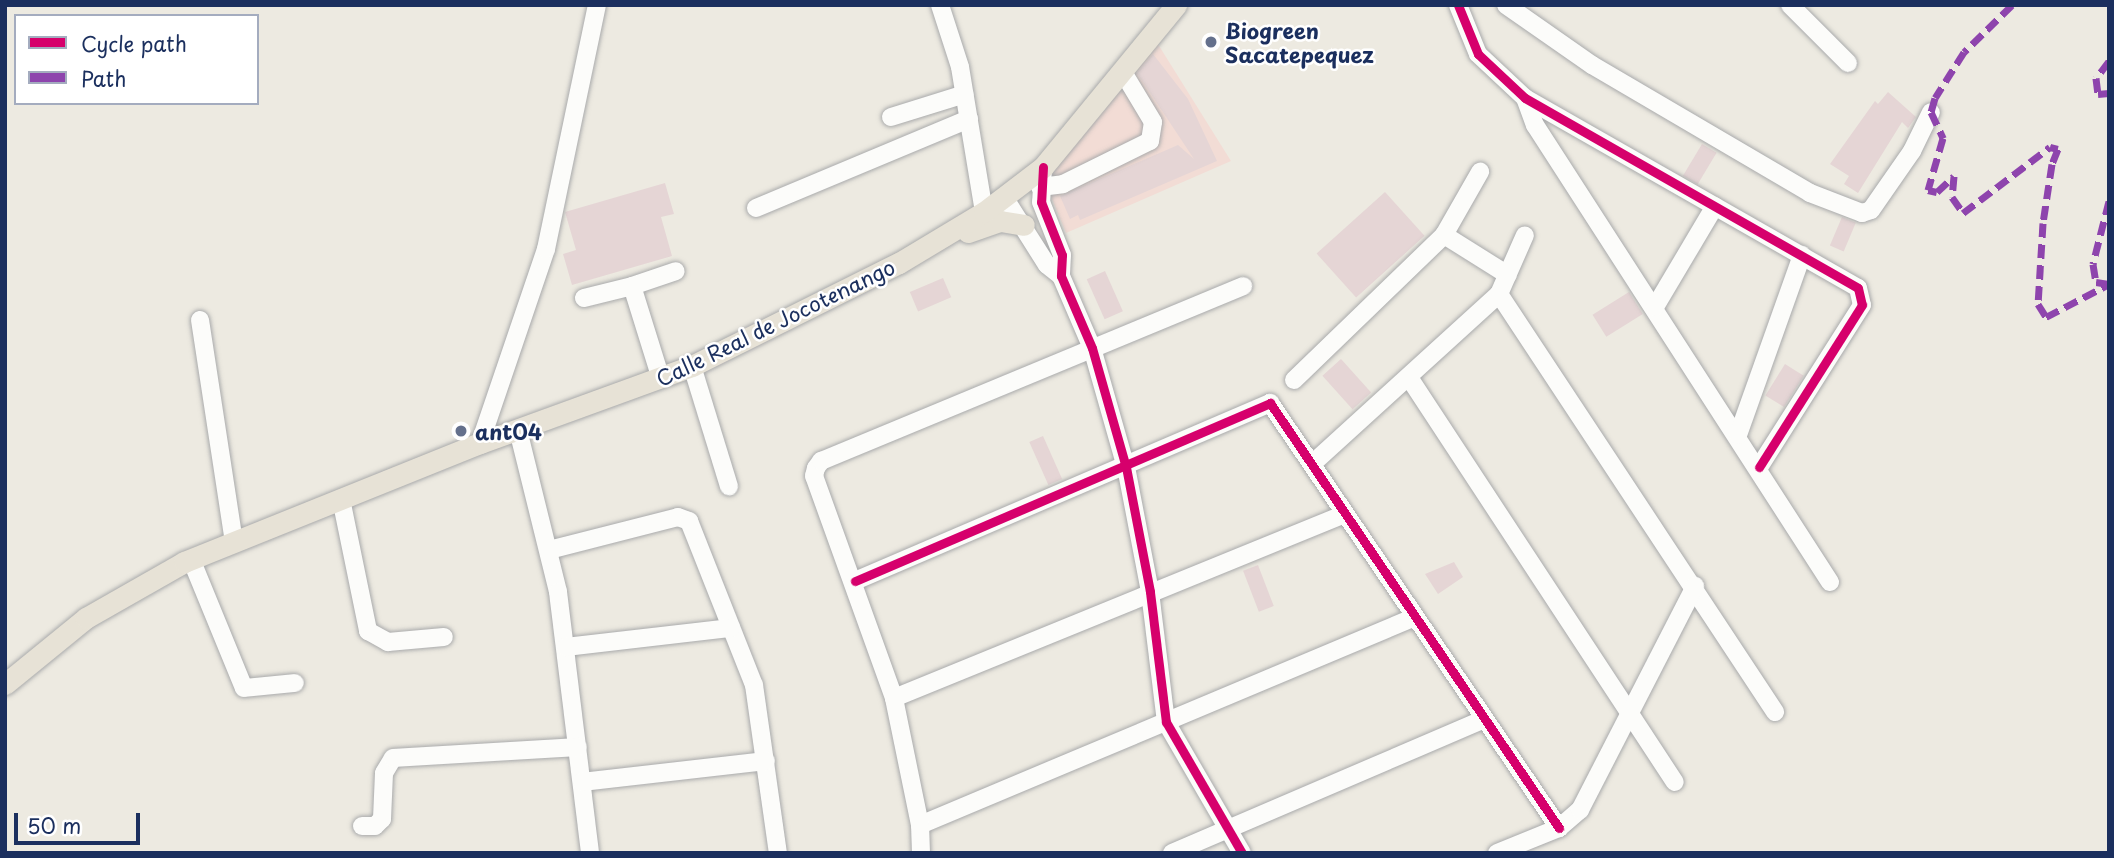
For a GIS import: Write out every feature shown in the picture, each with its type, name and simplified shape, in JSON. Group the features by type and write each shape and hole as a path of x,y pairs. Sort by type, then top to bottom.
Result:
{"main road":[{"name":"Calle Real de Jocotenango","path":"5,684 86,618 191,559 480,443 661,379 899,264 1004,197 1041,177 1176,5"},
{"path":"899,264 987,224 1024,225"}],"street":[{"path":"480,443 546,249 597,5"},
{"path":"940,5 965,94 984,212"},
{"path":"1458,5 1478,54 1525,98 1858,288 1862,304 1759,467"},
{"path":"1506,5 1592,65 1810,193 1862,213 1871,210 1912,151 1931,112"},
{"path":"1790,5 1848,63"},
{"path":"1041,177 1063,184 1150,141 1153,122 1123,72"},
{"path":"891,117 965,94"},
{"path":"1525,98 1535,125 1759,467 1830,582"},
{"path":"755,208 969,120"},
{"path":"1294,380 1444,235 1480,172"},
{"path":"1041,177 1054,236 1062,256 1061,276 1092,348 1126,467 1150,592 1166,722 1242,853"},
{"path":"1004,197 1047,265 1061,276"},
{"path":"1655,307 1715,206"},
{"path":"1444,235 1508,275"},
{"path":"1312,464 1410,379 1499,294 1525,235"},
{"path":"1035,245 1054,236"},
{"path":"1738,435 1802,255"},
{"path":"584,298 676,271"},
{"path":"632,286 661,379"},
{"path":"921,853 920,825 894,698 855,581 814,476 821,461 1243,286"},
{"path":"1499,294 1695,586 1775,712"},
{"path":"200,320 234,541"},
{"path":"692,366 729,486"},
{"path":"1410,379 1675,782"},
{"path":"855,581 1270,403 1559,828"},
{"path":"518,430 549,550 566,647 590,853"},
{"path":"341,499 368,631 388,642 444,637"},
{"path":"894,698 1345,514"},
{"path":"549,550 684,517 756,695 778,853"},
{"path":"191,559 244,688 295,683"},
{"path":"1497,853 1559,828 1580,810 1628,710 1695,586"},
{"path":"920,825 1415,617"},
{"path":"566,647 731,628"},
{"path":"1172,853 1485,719"},
{"path":"362,826 375,826 383,819 384,773 393,758 578,747"},
{"path":"582,782 766,761"}],"shaded area":[{"path":"1156,41 1231,161 1066,233 1043,177"}],"building":[{"path":"1153,54 1188,99 1217,161 1080,220 1078,215 1070,219 1060,196 1178,145 1194,159 1137,73"},
{"path":"1888,92 1916,117 1908,128 1902,122 1858,193 1844,184 1849,176 1830,164 1875,101 1878,104"},
{"path":"1702,144 1717,153 1698,184 1683,176"},
{"path":"665,183 674,214 661,217 672,256 572,285 563,254 576,250 565,212"},
{"path":"1385,192 1424,236 1356,297 1317,254"},
{"path":"1842,217 1856,223 1844,251 1830,246"},
{"path":"1105,271 1123,311 1105,319 1087,279"},
{"path":"943,278 951,297 918,311 910,292"},
{"path":"1629,292 1643,314 1606,337 1593,315"},
{"path":"1341,359 1371,392 1353,409 1322,376"},
{"path":"1785,364 1804,376 1784,407 1765,395"},
{"path":"1043,436 1062,479 1048,485 1029,442"},
{"path":"1454,562 1463,577 1438,594 1425,574"},
{"path":"1258,565 1274,606 1259,612 1243,571"}],"marked path":[{"path":"2012,5 1964,52 1935,98 1931,112 1943,138 1928,190 1937,192 1954,176 1952,197 1963,213 2050,147 2058,149 2052,164 2043,223 2038,304 2046,317 2109,284"},
{"path":"2109,61 2096,78 2098,94 2109,93"},
{"path":"2109,201 2093,264 2096,282 2109,284"}],"cycle path":[{"path":"1458,5 1478,54 1525,98 1858,288 1862,305 1759,467"},
{"path":"1043,167 1041,202 1062,255 1061,276 1092,348 1126,467 1150,592 1166,722 1242,853"},
{"path":"855,581 1270,403 1559,828"}],"place":[{"name":"Biogreen Sacatepequez","path":"1211,42"},
{"name":"ant04","path":"461,431"}]}
